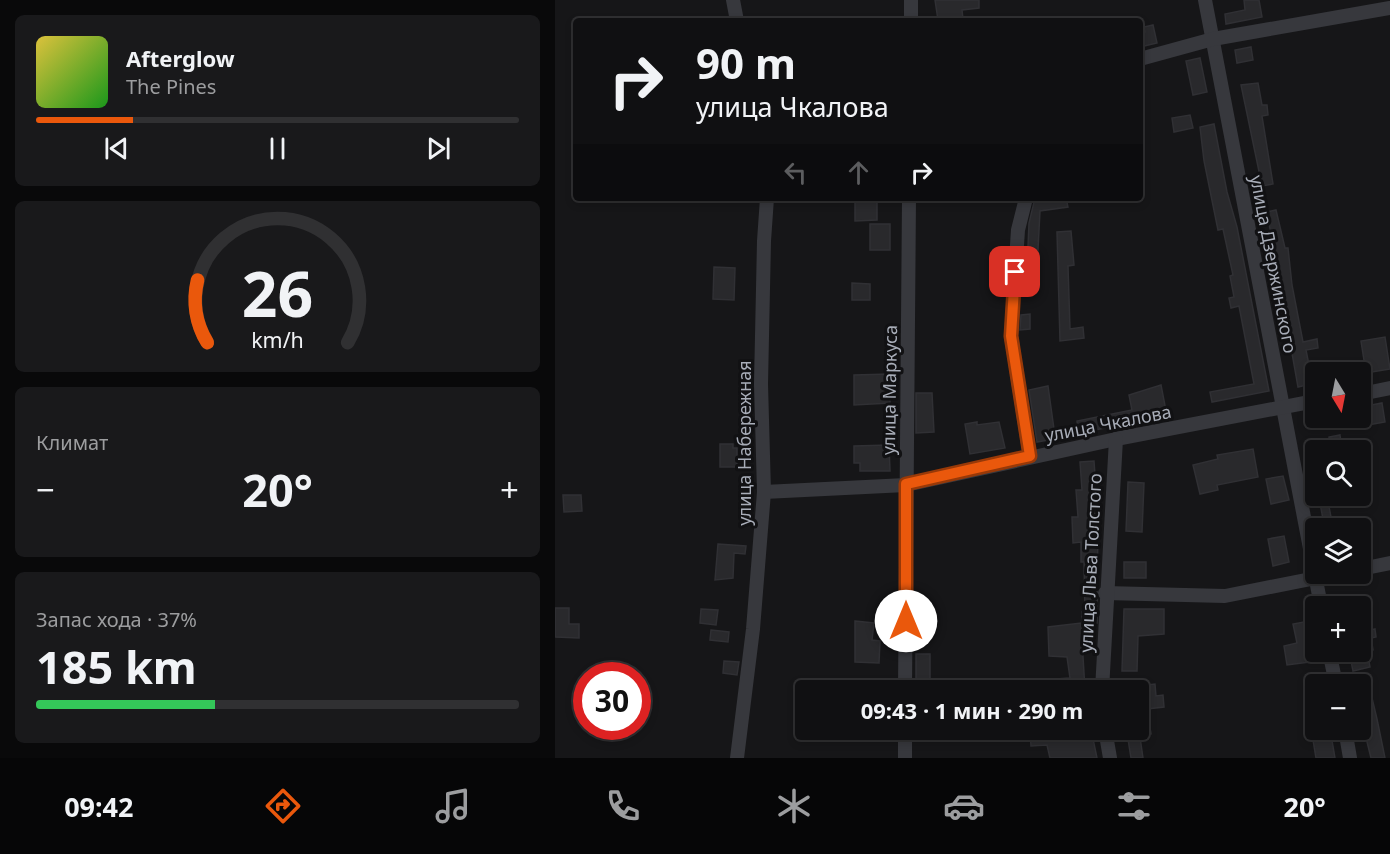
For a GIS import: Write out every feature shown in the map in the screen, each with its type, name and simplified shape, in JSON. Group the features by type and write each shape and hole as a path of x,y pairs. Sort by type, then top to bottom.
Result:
{"street":[{"path":"733,0 736,18"},
{"path":"911,0 911,18"},
{"name":"улица Дзержинского","path":"1205,0 1305,526"},
{"path":"1143,58 1213,39 1390,8"},
{"name":"улица Набережная","path":"737,758 753,629 765,492 761,384 767,201"},
{"name":"улица Маркуса","path":"905,680 909,201"},
{"path":"1025,201 1018,230 1011,336 1030,456"},
{"path":"1371,391 1390,388"},
{"name":"улица Чкалова","path":"765,492 906,484 1030,456 1305,403"},
{"name":"улица Льва Толстого","path":"1102,680 1105,593 1116,439"},
{"path":"1371,567 1390,563"},
{"path":"1105,593 1225,596 1305,580"},
{"path":"905,740 905,758"},
{"path":"1107,740 1110,758"},
{"path":"1347,740 1350,758"}],"building":[{"path":"935,0 979,0 979,8 962,10 963,18 938,18"},
{"path":"1244,0 1259,0 1262,17 1226,24 1225,14 1245,10"},
{"path":"1153,25 1157,43 1143,46 1144,27"},
{"path":"1251,47 1253,60 1237,63 1235,50"},
{"path":"1200,58 1207,92 1193,95 1186,61"},
{"path":"1258,83 1262,105 1267,105 1268,115 1262,116 1273,184 1262,186 1241,85"},
{"path":"1190,115 1193,128 1174,132 1172,118"},
{"path":"1214,124 1269,391 1212,402 1210,392 1254,384 1239,306 1231,308 1229,298 1234,297 1230,276 1233,275 1223,229 1218,230 1204,161 1200,127"},
{"path":"855,201 877,201 877,220 855,221"},
{"path":"1034,201 1067,201 1068,207 1040,211 1037,269 1027,269 1029,223"},
{"path":"1276,210 1285,248 1288,248 1292,285 1303,342 1317,339 1318,348 1306,350 1308,362 1305,362 1305,385 1298,387 1267,212"},
{"path":"870,224 890,224 890,250 870,250"},
{"path":"1071,231 1074,265 1068,266 1070,329 1083,327 1084,338 1060,341 1057,232"},
{"path":"714,267 735,268 734,300 713,299"},
{"path":"852,283 870,284 870,300 852,300"},
{"path":"1030,314 1030,329 1020,330 1021,315"},
{"path":"1385,337 1390,369 1371,372 1371,362 1364,362 1361,341"},
{"path":"890,374 890,403 854,405 854,375"},
{"path":"1161,385 1167,416 1079,433 1077,421 1132,410 1129,395"},
{"path":"1048,386 1054,429 1057,428 1059,438 1037,442 1029,390"},
{"path":"916,393 932,393 934,432 916,433"},
{"path":"1382,403 1385,422 1371,424 1371,405"},
{"path":"977,422 977,425 999,422 1005,448 970,454 965,424"},
{"path":"1340,435 1341,440 1329,440 1329,437"},
{"path":"720,444 733,444 733,448 737,448 737,467 720,467"},
{"path":"889,445 890,471 860,471 860,463 854,463 854,446"},
{"path":"1253,449 1258,477 1217,485 1218,490 1200,494 1193,465 1218,459 1217,455"},
{"path":"1094,461 1098,517 1097,623 1082,623 1082,612 1085,612 1084,562 1081,562 1081,542 1073,543 1072,517 1078,517 1076,490 1082,490 1080,462"},
{"path":"1283,476 1289,500 1271,504 1266,479"},
{"path":"1128,482 1144,483 1142,532 1126,531"},
{"path":"563,495 581,495 582,511 564,512"},
{"path":"1321,506 1329,506 1331,517 1323,518"},
{"path":"1284,536 1289,562 1273,566 1268,539"},
{"path":"718,544 746,546 745,554 734,553 733,578 715,580"},
{"path":"1124,562 1146,562 1146,578 1124,578"},
{"path":"555,608 569,608 569,624 579,624 579,638 555,637"},
{"path":"701,609 718,610 716,625 700,623"},
{"path":"1124,609 1164,609 1164,634 1138,636 1137,671 1122,671"},
{"path":"855,621 874,623 872,640 880,641 879,663 855,662"},
{"path":"1305,622 1305,662 1310,662 1287,665 1284,646 1297,643 1293,624"},
{"path":"1081,623 1084,680 1042,680 1070,678 1067,657 1049,656 1048,627"},
{"path":"1375,629 1376,637 1371,638 1371,630"},
{"path":"711,630 729,632 728,642 710,640"},
{"path":"916,654 930,654 930,680 916,680"},
{"path":"724,661 739,662 737,675 723,673"},
{"path":"1351,662 1369,662 1370,667 1353,671"},
{"path":"1155,684 1156,696 1163,695 1164,707 1149,709 1149,685"},
{"path":"1371,698 1385,758 1371,758 1366,740 1371,740"},
{"path":"1031,740 1093,740 1097,758 1050,758 1047,745 1031,746"},
{"path":"1128,740 1140,740 1143,758 1131,758"},
{"path":"1313,740 1332,740 1335,758 1316,758"}],"route":[{"path":"906,621 906,484 1030,456 1011,336 1015,272"}]}
